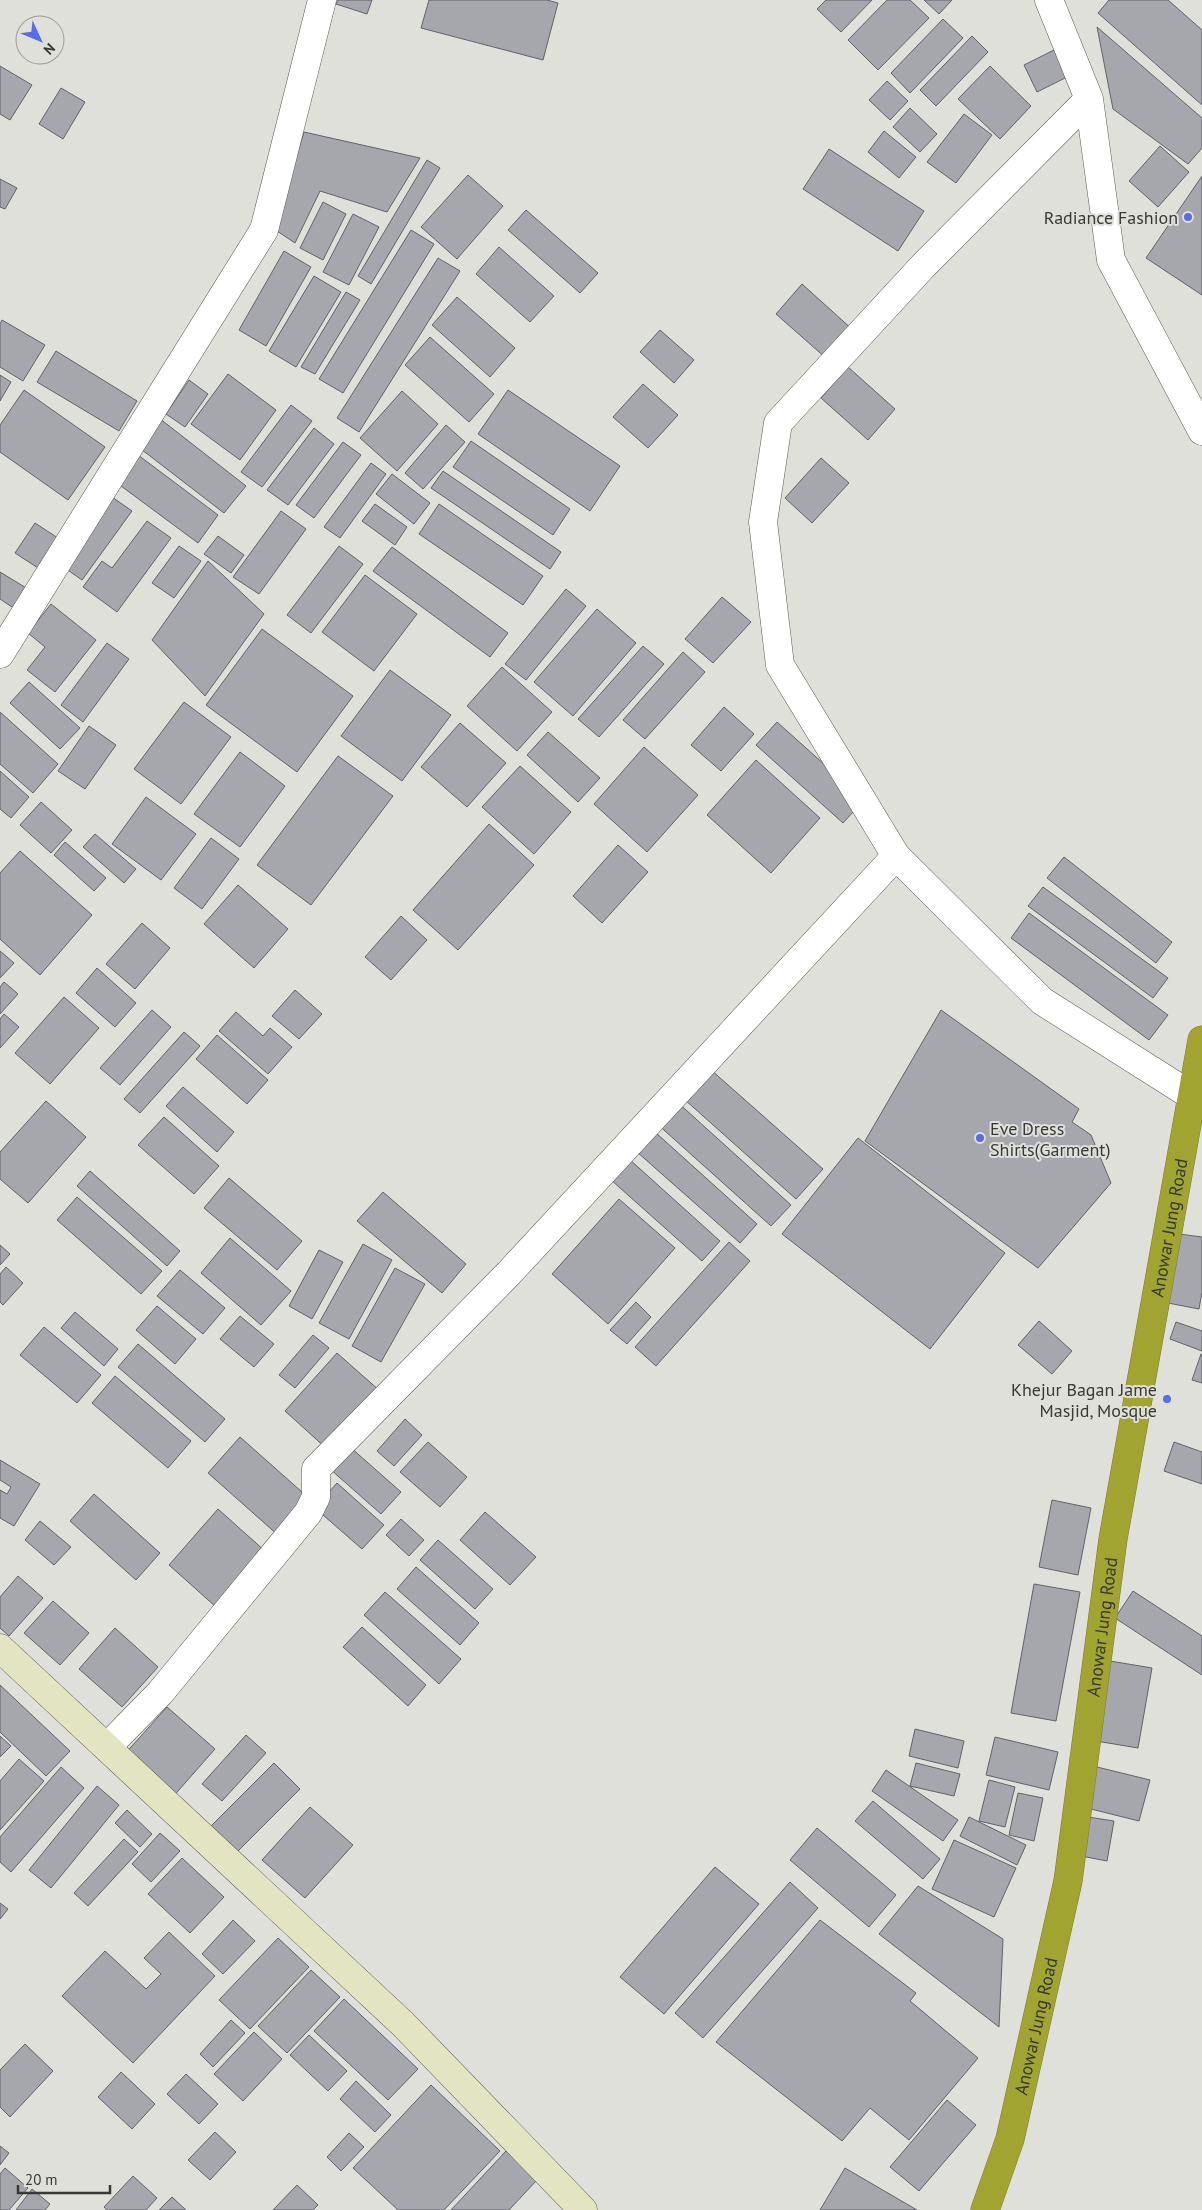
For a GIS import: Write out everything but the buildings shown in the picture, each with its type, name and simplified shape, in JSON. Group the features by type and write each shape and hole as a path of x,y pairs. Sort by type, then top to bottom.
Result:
{"highway":[{"name":"Anowar Jung Road","path":"985,2210 1010,2139 1068,1881 1113,1539 1202,1040"}],"street":[{"path":"0,654 264,230 322,0"},
{"path":"1049,0 1089,99 1111,260 1202,431"},
{"path":"1089,99 923,266 778,423 763,522 780,665 896,856 1042,1001 1192,1096"},
{"path":"107,1747 160,1692 308,1513 316,1497 316,1469 509,1273 896,856"},
{"path":"0,1648 403,2024 583,2210"}],"place":[{"name":"Radiance Fashion","path":"1188,217"},
{"name":"Eve Dress Shirts(Garment)","path":"980,1138"},
{"name":"Khejur Bagan Jame Masjid, Mosque","path":"1167,1399"}]}
